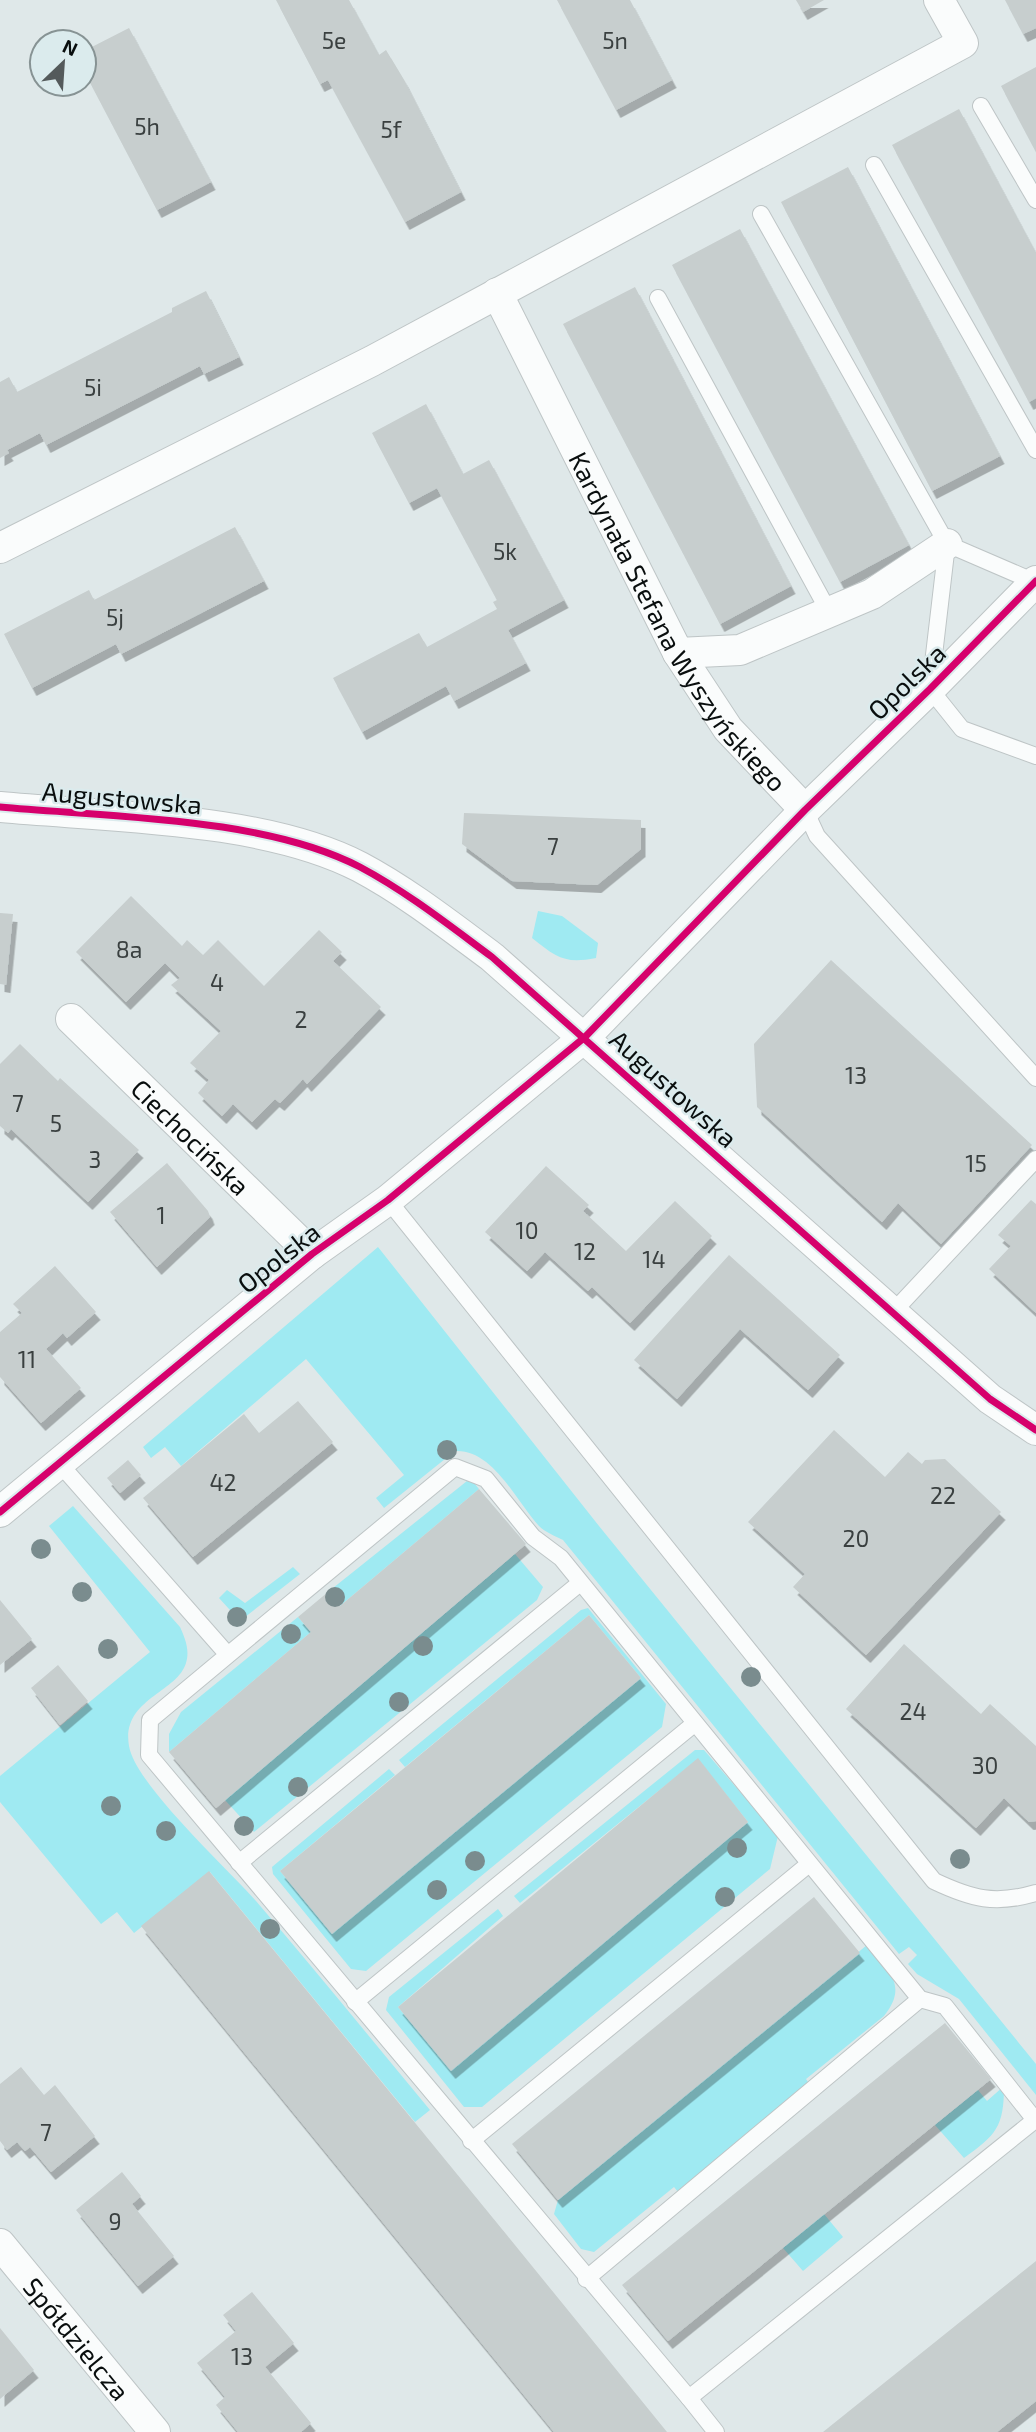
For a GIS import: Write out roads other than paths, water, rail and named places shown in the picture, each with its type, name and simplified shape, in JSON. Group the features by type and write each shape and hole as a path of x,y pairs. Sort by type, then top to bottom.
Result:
{"street":[{"path":"0,548 372,361 963,43 939,0"},
{"name":"Kardynała Stefana Wyszyńskiego","path":"497,293 678,653 728,729 804,810 585,1037"},
{"path":"678,653 740,650 872,594 947,544"},
{"name":"Opolska","path":"804,810 930,689 1035,581"},
{"name":"Augustowska","path":"0,807 196,824 300,843 360,867 425,908 492,957 989,1399 1036,1430"},
{"name":"Ciechocińska","path":"71,1019 312,1254"},
{"name":"Opolska","path":"6,1494 59,1463 312,1254 388,1200 585,1037"},
{"name":"Spółdzielcza","path":"0,2244 155,2432"}],"lane":[{"path":"981,106 1036,200"},
{"path":"874,165 1036,450"},
{"path":"761,214 947,544 930,689 962,729 1036,756"},
{"path":"658,298 830,612"},
{"path":"947,544 1035,581"},
{"path":"804,810 817,836 1036,1078"},
{"path":"893,1312 1036,1159"},
{"path":"388,1200 934,1881 969,1898 1011,1901 1036,1893"},
{"path":"59,1463 228,1655"},
{"path":"689,2398 1035,2120 945,2006 920,1999 561,1558 533,1537 486,1479 455,1467 150,1720 149,1755 716,2432"},
{"path":"239,1863 580,1583"},
{"path":"355,2002 694,1724"},
{"path":"471,2141 809,1864"},
{"path":"586,2278 920,1999"}]}
